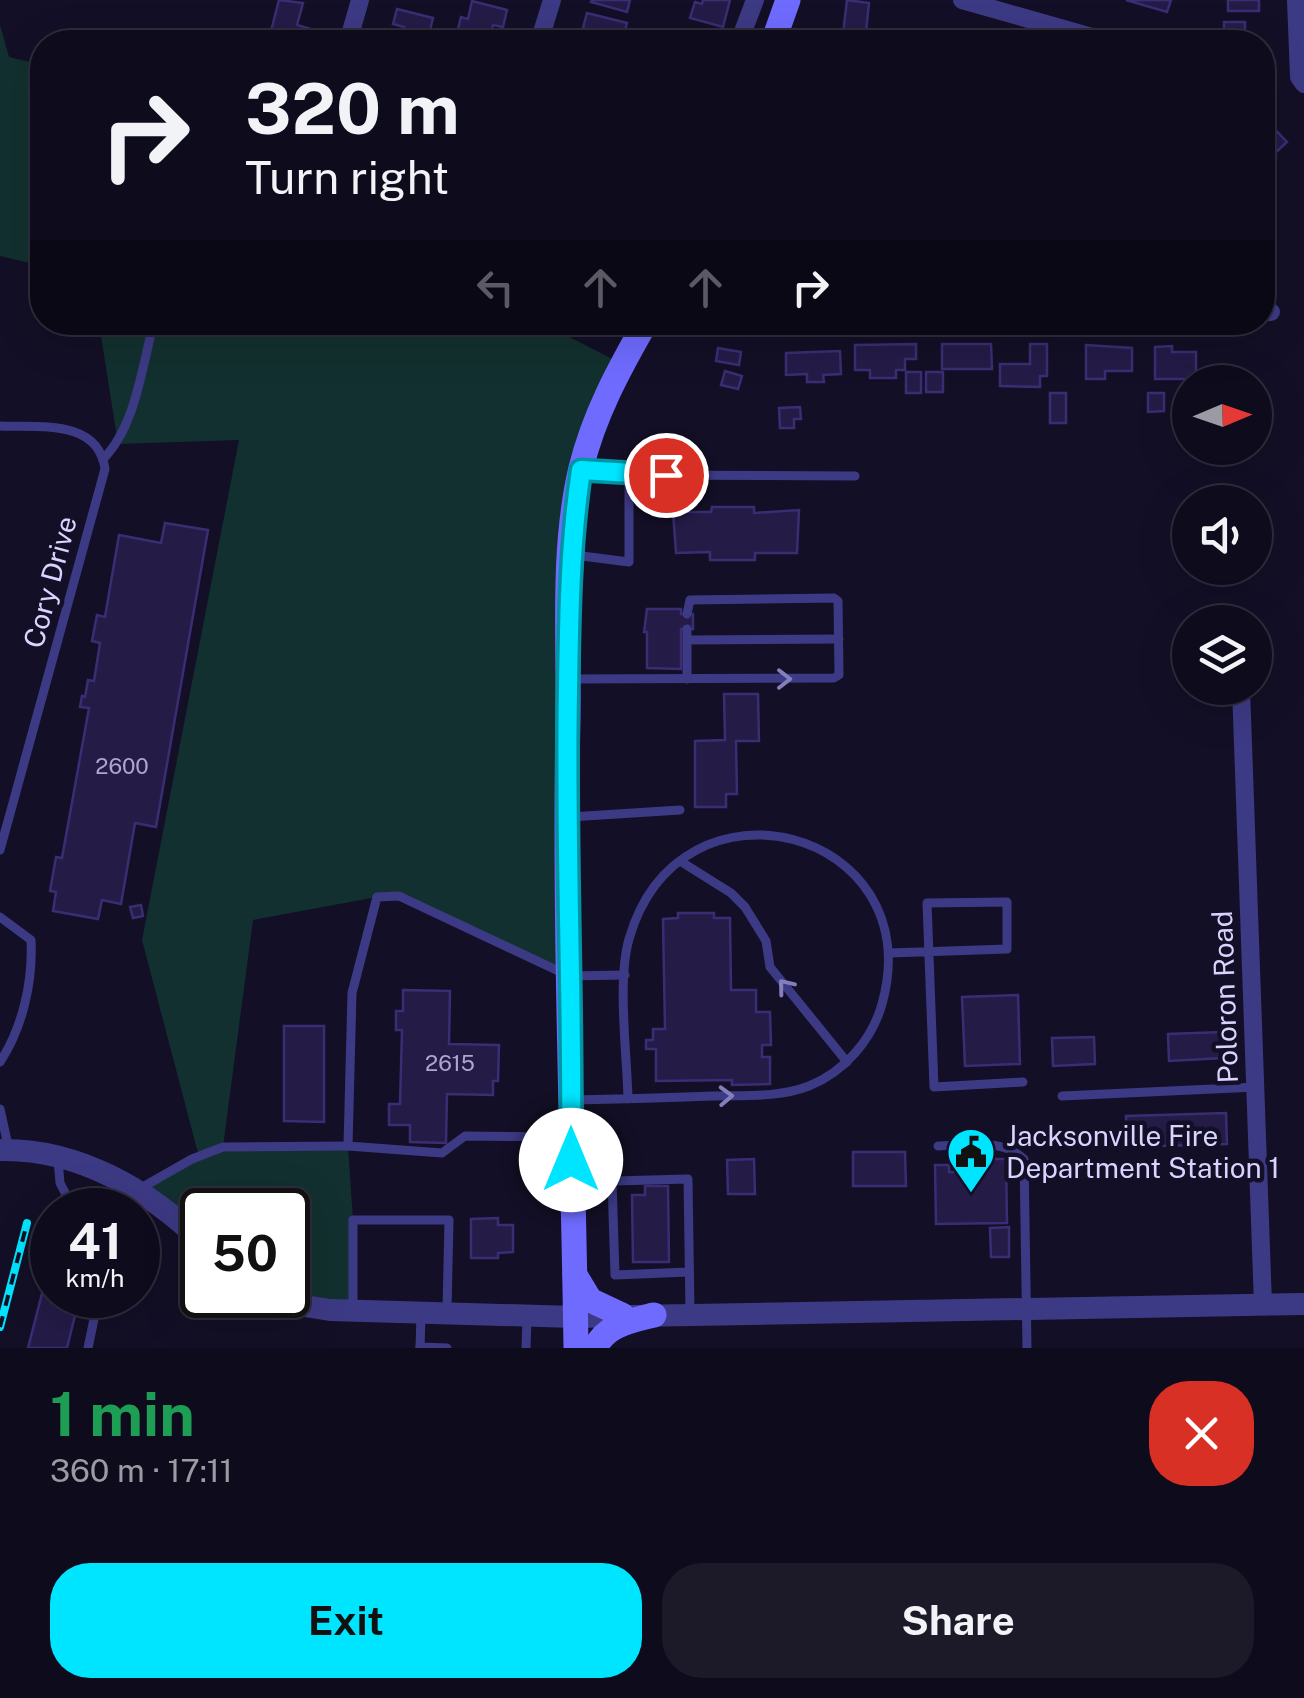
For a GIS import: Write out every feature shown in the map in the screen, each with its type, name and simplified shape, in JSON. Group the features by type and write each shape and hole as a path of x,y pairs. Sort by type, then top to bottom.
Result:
{"main road":[{"path":"777,30 788,0"},
{"path":"576,1348 570,1182 567,818 571,554 581,470 600,408 639,335"},
{"path":"572,1266 590,1300 622,1315"},
{"path":"595,1348 600,1336 621,1323 654,1316"}],"street":[{"path":"351,30 360,0"},
{"path":"543,30 552,0"},
{"path":"743,30 754,0"},
{"path":"962,0 1067,30"},
{"path":"1296,0 1299,77 1304,84"},
{"name":"Poloron Road","path":"1242,705 1264,1305"},
{"path":"5,1150 90,1167 135,1188"},
{"path":"160,1207 180,1224"},
{"path":"310,1306 353,1310 654,1316 1304,1304"}],"lane":[{"name":"Cory Drive","path":"0,850 100,488 104,458 118,444 150,335"},
{"path":"0,426 69,429 86,436 104,458"},
{"path":"581,470 629,475 855,476"},
{"path":"571,554 629,562 629,475"},
{"path":"568,679 839,675 838,600 834,598 690,600 687,614"},
{"path":"687,679 687,634 839,639"},
{"path":"567,818 680,810"},
{"path":"570,1100 628,1099 776,1094 809,1086 847,1062 862,1046 878,1018 888,981 890,953 884,920 871,896 848,870 822,850 790,836 754,833 686,854 644,900 628,941 628,1099"},
{"path":"680,861 731,893 744,907 766,941 770,967 847,1062"},
{"path":"348,1146 352,993 377,897 399,896 569,976 625,975"},
{"path":"890,953 929,952 1008,950 1006,902 927,903 929,952 934,1086 1023,1082"},
{"path":"0,918 31,940 32,971 12,1043 0,1062"},
{"path":"1062,1096 1256,1087"},
{"path":"0,1109 5,1150"},
{"path":"142,1188 192,1158 223,1147 348,1146 442,1154 465,1136 571,1137"},
{"path":"938,1146 997,1145 1014,1149 1024,1159 1027,1348"},
{"path":"58,1158 62,1188"},
{"path":"570,1182 688,1179 690,1315"},
{"path":"612,1181 615,1275 690,1272"},
{"path":"353,1310 354,1220 449,1220 447,1312"},
{"path":"421,1312 420,1347 448,1348"},
{"path":"526,1348 527,1315"},
{"path":"88,1348 95,1318"}],"green space":[{"path":"0,25 9,57 30,62 30,263 0,256"},
{"path":"101,335 566,335 622,364 581,470 569,976 399,896 253,920 223,1147 348,1146 353,1310 310,1300 310,1188 180,1188 180,1223 160,1207 160,1188 141,1188 199,1157 142,940 239,440 118,444"}],"building":[{"path":"279,0 303,3 297,25 311,30 271,30"},
{"path":"592,0 630,0 627,12"},
{"path":"703,0 730,0 723,27 690,18 695,2 702,4"},
{"path":"847,0 869,3 866,30 843,30"},
{"path":"1126,0 1171,0 1167,12"},
{"path":"1228,0 1259,0 1259,11 1228,11"},
{"path":"472,1 507,10 503,27 493,25 492,30 458,29 461,17 468,19"},
{"path":"397,9 433,18 430,30 403,30 393,24"},
{"path":"587,13 627,23 625,30 583,28"},
{"path":"1224,22 1245,22 1245,30 1224,30"},
{"path":"1275,129 1287,142 1275,153"},
{"path":"916,344 916,359 905,359 905,370 896,370 896,378 870,378 870,370 855,370 855,345"},
{"path":"942,344 991,344 992,369 942,369"},
{"path":"1030,344 1047,344 1047,376 1040,376 1040,387 1000,386 1000,364 1030,364"},
{"path":"1086,345 1132,348 1132,371 1105,371 1105,379 1086,379"},
{"path":"1172,346 1172,352 1196,352 1196,365 1172,365 1172,379 1155,379 1155,347"},
{"path":"718,348 741,352 739,365 716,361"},
{"path":"840,351 841,374 823,375 824,382 807,382 807,374 786,375 786,353"},
{"path":"725,371 742,376 738,389 721,385"},
{"path":"906,372 921,372 921,393 906,393"},
{"path":"926,372 943,372 943,392 926,392"},
{"path":"1050,393 1066,393 1066,423 1050,423"},
{"path":"1148,393 1164,393 1164,411 1148,412"},
{"path":"800,407 801,419 794,419 794,428 780,428 779,408"},
{"path":"712,507 754,507 754,513 799,510 797,553 755,553 755,560 710,560 710,552 676,553 673,512 711,512"},
{"path":"165,523 208,530 156,827 135,823 121,904 102,900 98,919 53,911 56,892 50,891 56,857 62,858 89,708 80,707 88,680 94,681 100,643 92,641 97,615 105,617 119,535 161,543"},
{"path":"647,609 681,609 681,614 693,614 693,629 681,629 681,669 647,668"},
{"path":"724,694 758,694 759,741 736,741 737,794 726,794 726,807 695,807 695,741 725,740"},
{"path":"141,905 143,916 133,918 130,907"},
{"path":"678,913 714,913 714,918 730,918 731,990 756,990 756,1012 770,1012 771,1045 762,1045 762,1057 770,1057 770,1084 656,1081 656,1049 646,1049 646,1040 653,1040 653,1029 665,1029 663,919 678,918"},
{"path":"403,990 450,991 449,1044 499,1045 498,1081 493,1081 493,1095 447,1094 446,1143 410,1142 410,1125 389,1125 389,1104 400,1104 402,1030 396,1030 396,1011 403,1011"},
{"path":"1018,995 1020,1064 965,1066 962,997"},
{"path":"284,1026 324,1026 324,1122 284,1121"},
{"path":"1222,1032 1223,1058 1169,1061 1168,1034"},
{"path":"1094,1037 1095,1064 1053,1066 1052,1038"},
{"path":"1226,1113 1227,1144 1127,1147 1126,1116"},
{"path":"853,1152 905,1152 906,1186 853,1186"},
{"path":"754,1159 755,1194 728,1194 727,1160"},
{"path":"987,1159 1006,1159 1007,1223 936,1224 935,1165 949,1165 949,1172 987,1172"},
{"path":"645,1186 668,1186 669,1262 633,1262 632,1195 645,1195"},
{"path":"498,1218 498,1225 513,1225 513,1252 498,1253 498,1258 471,1258 471,1219"},
{"path":"1009,1227 1009,1257 991,1257 990,1228"},
{"path":"36,1318 74,1318 67,1348 28,1348"}],"railway":[{"path":"0,1327 27,1223"}],"place":[{"name":"Jacksonville Fire Department Station 1","path":"971,1194"}],"route":[{"path":"571,1160 567,758 570,566 576,500 581,470 666,475"}]}
